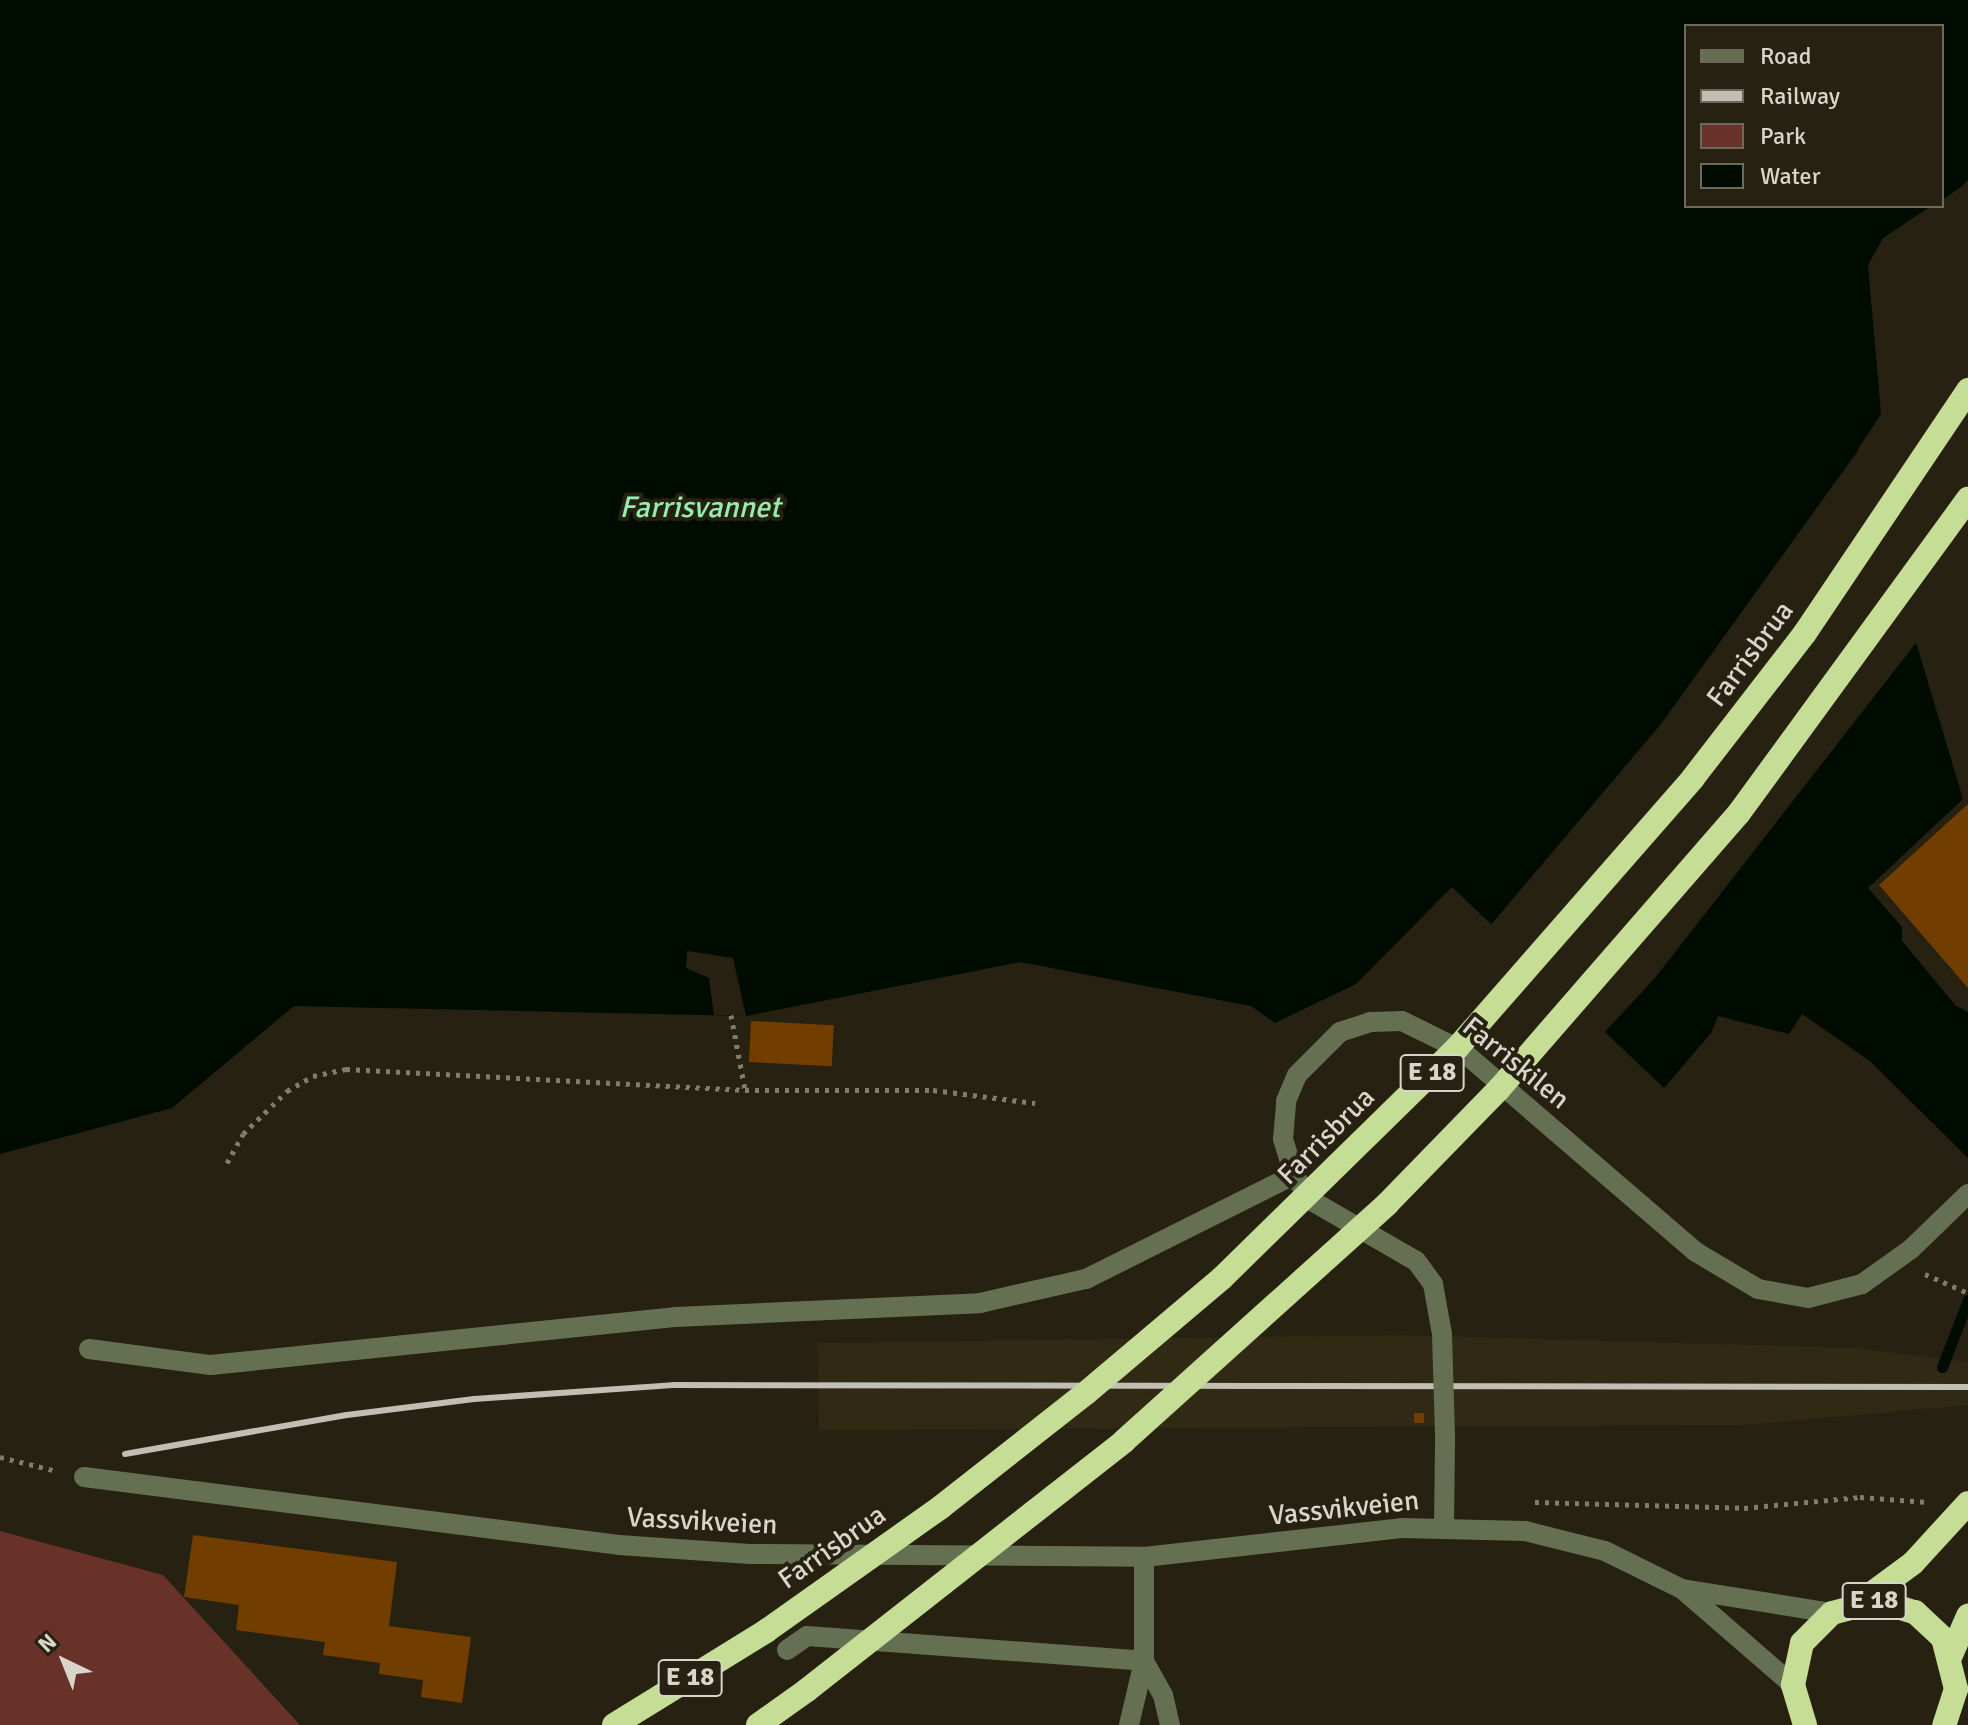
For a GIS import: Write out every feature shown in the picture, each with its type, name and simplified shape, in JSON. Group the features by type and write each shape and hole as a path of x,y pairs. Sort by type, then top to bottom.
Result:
{"highway":[{"name":"Farrisbrua","path":"614,1725 766,1631 941,1507 1131,1355 1255,1247 1457,1048 1571,924 1703,766 1805,633 1968,390"},
{"name":"E 18","path":"758,1725 1124,1441 1260,1322 1454,1135 1616,959 1739,813 1968,499"},
{"name":"E 18","path":"1859,1603 1913,1563 1968,1503"},
{"name":"E 18","path":"1796,1710 1802,1643 1832,1613 1859,1603 1878,1601 1915,1612 1943,1638 1951,1655"},
{"path":"1944,1725 1956,1689 1951,1655 1968,1616"}],"street":[{"name":"Farriskilen","path":"1294,1175 1283,1121 1297,1075 1340,1032 1371,1022 1402,1021 1461,1050 1696,1252 1758,1289 1808,1298 1844,1292 1879,1273 1937,1226 1968,1194"},
{"path":"89,1349 211,1365 675,1317 980,1303 1086,1279 1294,1175 1325,1210 1397,1246 1416,1261 1433,1284 1442,1334 1444,1526"},
{"name":"Vassvikveien","path":"84,1477 619,1545 766,1554 1144,1557 1444,1526 1525,1531 1575,1541 1682,1589 1832,1613"},
{"path":"1129,1725 1144,1661 1144,1557"},
{"name":"Vassvikveien","path":"1682,1589 1796,1710"},
{"path":"787,1650 807,1636 1144,1661"},
{"path":"1144,1661 1163,1695 1170,1725"}],"path":[{"path":"731,1015 745,1090"},
{"path":"227,1163 243,1134 287,1091 313,1076 346,1069 745,1090 933,1090 1035,1103"},
{"path":"1952,1287 1968,1293"},
{"path":"0,1457 84,1477"},
{"path":"1530,1501 1744,1508 1896,1497 1939,1506"}],"shaded area":[{"path":"1399,1335 1855,1348 1968,1362 1968,1405 1744,1425 819,1430 817,1343"}],"green space":[{"path":"0,1531 163,1575 300,1725 0,1725"}],"water":[{"name":"Farrisvannet","path":"0,0 1968,0 1968,180 1944,199 1944,24 1684,24 1684,208 1928,208 1883,238 1868,265 1881,414 1858,449 1963,799 1868,888 1902,927 1902,941 1956,1006 1968,1012 1968,1158 1870,1061 1802,1014 1789,1034 1718,1016 1711,1033 1664,1088 1452,887 1356,984 1275,1023 1251,1006 1020,962 746,1016 294,1006 172,1108 0,1154"}],"pier":[{"path":"1885,413 1863,450 1919,639 1655,978 1602,1035 1489,927 1661,724"},
{"path":"687,951 733,958 746,1016 714,1015 709,978 686,968"}],"building":[{"path":"1968,804 1968,988 1879,885"},
{"path":"751,1021 834,1025 832,1066 749,1062"},
{"path":"1414,1413 1424,1413 1424,1423 1414,1423"},
{"path":"193,1535 397,1562 389,1626 471,1637 462,1703 421,1697 423,1680 379,1674 380,1663 323,1655 325,1642 236,1630 239,1605 184,1597"}],"waterway":[{"path":"1942,1367 1968,1300"}],"railway":[{"path":"125,1454 347,1415 474,1399 673,1385 1968,1387"}]}
